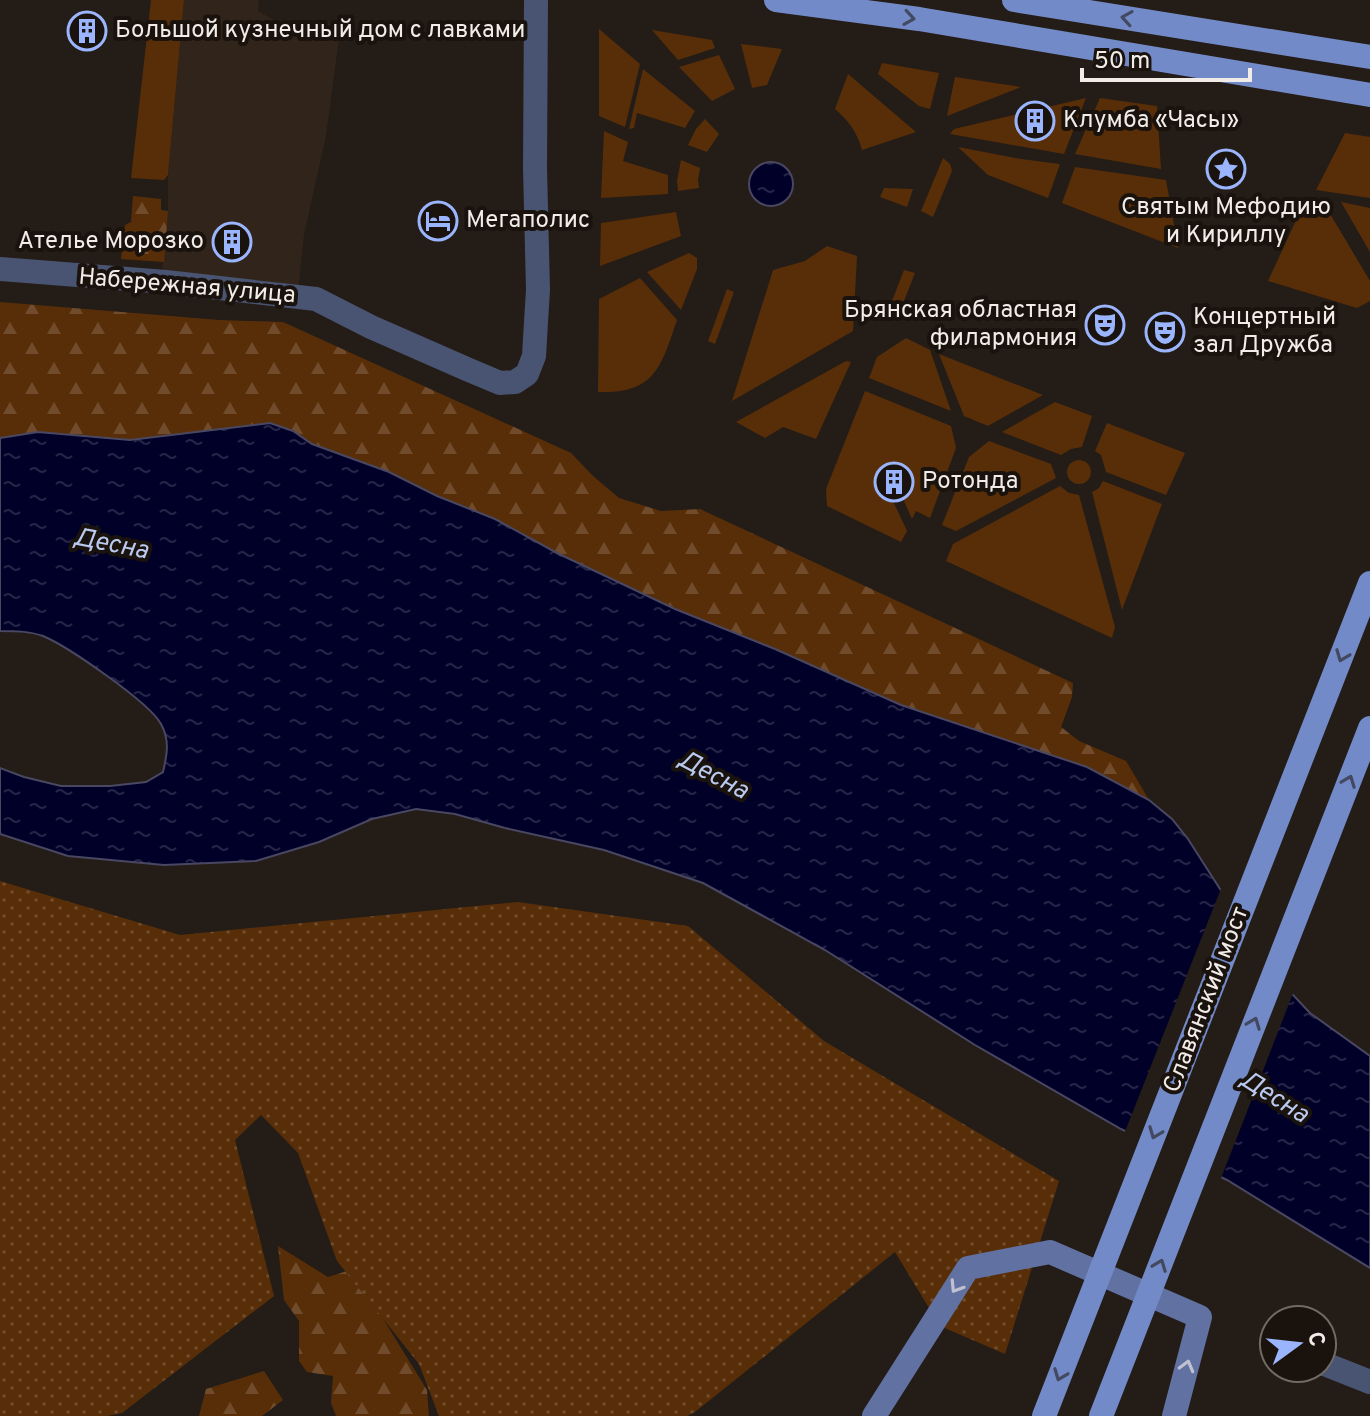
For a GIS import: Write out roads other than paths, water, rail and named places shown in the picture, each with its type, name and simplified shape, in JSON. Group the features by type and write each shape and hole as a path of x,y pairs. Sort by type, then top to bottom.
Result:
{"main road":[{"path":"776,0 919,19 1370,95"},
{"path":"1014,0 1370,57"},
{"name":"Славянский мост","path":"1044,1416 1370,583"},
{"path":"1101,1416 1370,728"}],"street":[{"name":"Набережная улица","path":"0,269 166,282 316,299 371,327 500,383 515,382 527,374 534,356 538,290 536,0"},
{"path":"874,1416 968,1268 1050,1252 1200,1317 1174,1416"},
{"path":"1338,1369 1370,1382"}],"water":[{"path":"771,162 786,169 793,184 786,199 771,206 756,199 749,184 756,169"},
{"name":"Десна","path":"270,423 293,431 312,444 389,472 437,496 495,519 557,553 675,609 901,705 1087,767 1149,800 1172,819 1188,839 1277,978 1310,1013 1370,1056 1370,1268 1227,1180 1121,1129 975,1045 825,950 703,883 604,850 455,814 416,809 372,819 319,842 256,861 164,865 68,856 0,834 0,768 61,786 146,782 163,772 167,748 164,730 153,714 106,676 43,636 0,631 0,438 38,432 130,440"}],"place":[{"name":"Большой кузнечный дом с лавками","path":"87,31"},
{"name":"Клумба «Часы»","path":"1035,121"},
{"name":"Святым Мефодию и Кириллу","path":"1226,169"},
{"name":"Мегаполис","path":"438,221"},
{"name":"Ателье Морозко","path":"232,242"},
{"name":"Брянская областная филармония","path":"1105,325"},
{"name":"Концертный зал Дружба","path":"1165,332"},
{"name":"Ротонда","path":"894,482"}]}
